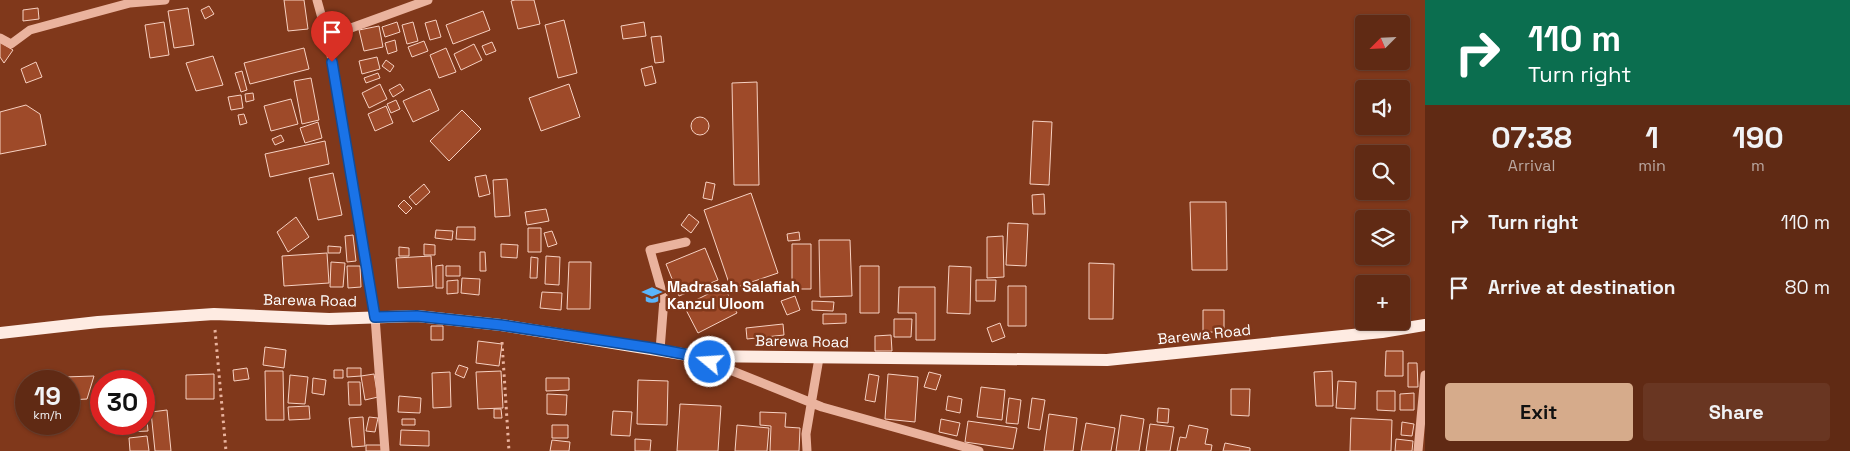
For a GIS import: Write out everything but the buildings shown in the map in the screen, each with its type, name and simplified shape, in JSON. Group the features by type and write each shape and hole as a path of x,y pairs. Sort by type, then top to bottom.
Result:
{"main road":[{"name":"Barewa Road","path":"0,333 98,322 214,314 329,318 417,316 501,325 694,356 1107,360 1382,332 1425,325"}],"street":[{"path":"0,38 11,44 30,30 130,3 165,0"},
{"path":"317,0 329,43 375,317 385,451"},
{"path":"329,43 340,32 428,0"},
{"path":"660,350 664,299 650,250 686,242"},
{"path":"694,356 822,407 979,451"},
{"path":"807,451 806,434 819,358"},
{"path":"1418,451 1425,375"}],"path":[{"path":"214,314 226,451"},
{"path":"501,325 509,451"}],"place":[{"name":"Madrasah Salafiah Kanzul Uloom","path":"652,295"}],"route":[{"path":"332,62 375,317 417,316 501,325 652,348 694,356 710,362"}]}
